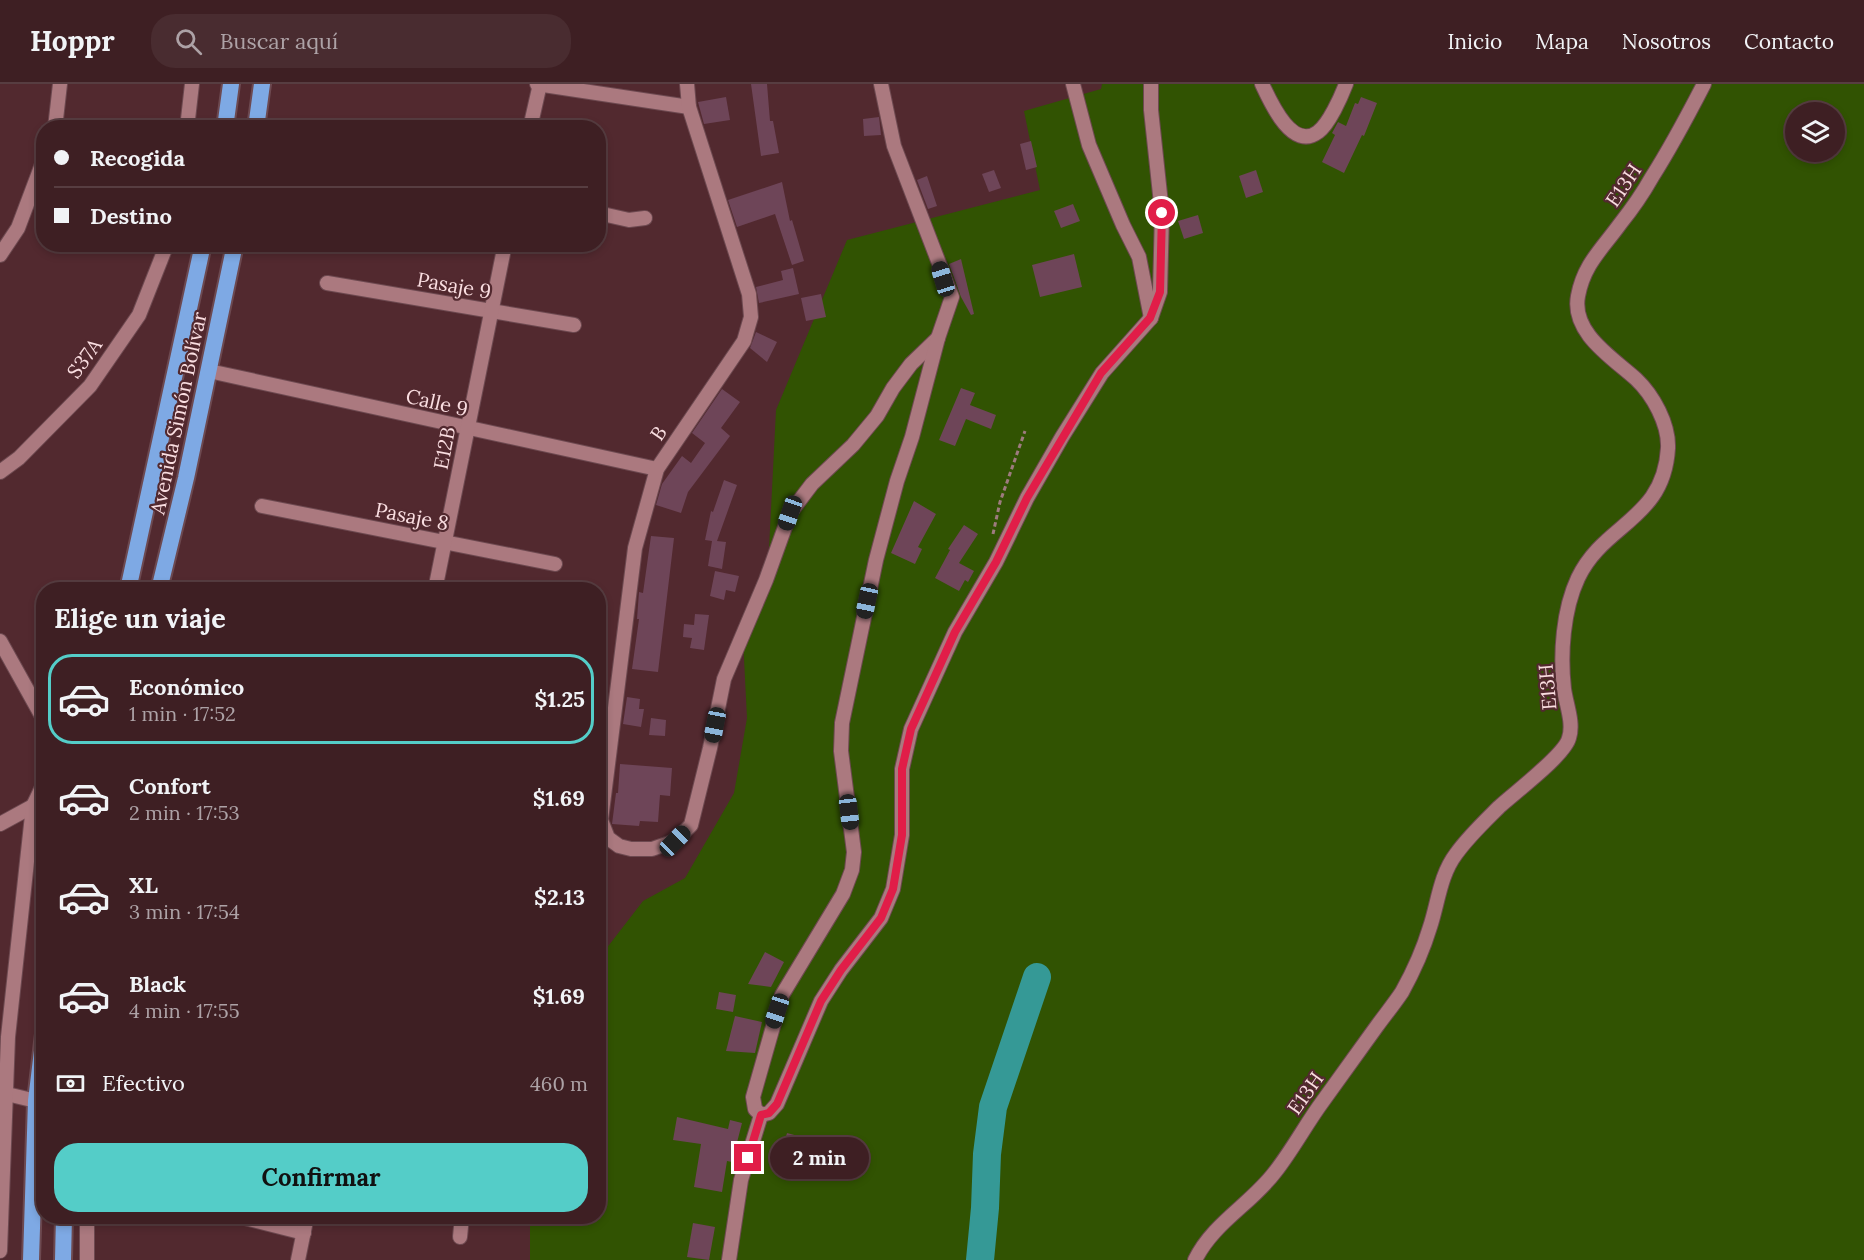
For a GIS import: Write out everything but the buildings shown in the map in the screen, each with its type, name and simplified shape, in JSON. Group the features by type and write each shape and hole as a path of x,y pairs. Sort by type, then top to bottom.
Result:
{"highway":[{"path":"226,120 231,84"},
{"path":"257,120 262,84"},
{"name":"Avenida Simón Bolívar","path":"130,582 201,252"},
{"name":"Avenida Simón Bolívar","path":"161,582 186,477 233,252"},
{"path":"31,1260 36,1106"},
{"path":"63,1260 64,1224"}],"street":[{"path":"56,120 60,84"},
{"path":"188,120 192,84"},
{"path":"532,120 539,84 689,107"},
{"name":"B","path":"606,768 635,548 657,469 744,341 751,317 749,294 689,107 687,84"},
{"path":"761,1115 755,1108 753,1097 782,995 843,894 852,870 854,852 841,751 842,723 876,560 938,338 952,297 894,146 881,84"},
{"path":"1072,84 1089,145 1139,257 1150,318"},
{"path":"761,1115 769,1113 777,1104 821,1001 841,970 881,918 893,889 900,846 902,769 911,729 955,632 996,562 1027,498 1101,373 1150,318 1160,292 1162,213 1151,110 1151,84"},
{"path":"1262,84 1278,116 1294,132 1307,136 1318,132 1336,108 1347,84"},
{"name":"E13H","path":"1195,1260 1203,1243 1254,1196 1275,1172 1314,1113 1402,991 1429,931 1445,874 1453,858 1469,837 1560,753 1569,739 1569,716 1564,688 1564,622 1577,579 1605,541 1626,524 1654,495 1665,471 1668,442 1660,411 1646,391 1639,382 1601,351 1585,328 1577,313 1578,297 1588,268 1598,250 1619,226 1652,177 1704,84"},
{"path":"0,255 18,228 36,180"},
{"path":"606,215 629,220 645,218"},
{"name":"S37A","path":"0,472 20,458 90,386 139,315 164,252"},
{"name":"E12B","path":"437,582 503,252"},
{"name":"Pasaje 9","path":"327,283 574,326"},
{"path":"606,834 619,846 631,849 652,849 675,841 691,825 724,679 766,580 790,513 812,484 853,445 877,416 893,388 911,364 938,338"},
{"name":"Calle 9","path":"209,371 657,469"},
{"name":"Pasaje 8","path":"262,507 555,564"},
{"path":"0,641 5,661 36,708"},
{"path":"0,1251 8,1037 33,806 36,800"},
{"path":"0,824 33,806"},
{"path":"7,1094 36,1106"},
{"path":"729,1260 741,1180 761,1115"},
{"path":"87,1224 87,1260"},
{"path":"269,1224 304,1233"},
{"path":"298,1260 306,1224"},
{"path":"460,1238 461,1224"}],"path":[{"path":"996,562 992,554 995,520 1025,431"}],"green space":[{"path":"1102,84 1864,84 1864,1260 530,1260 530,1224 606,1224 606,949 643,901 685,878 734,793 747,718 743,639 769,549 776,410 847,240 1040,190 1024,111 1101,89"}],"waterway":[{"path":"980,1260 987,1154 993,1107 1037,977"}],"route":[{"path":"748,1158 761,1115 769,1113 777,1104 787,1076 821,1001 841,970 881,918 893,889 902,835 902,769 911,729 955,632 996,562 1027,498 1101,373 1150,318 1160,292 1162,213"}]}
